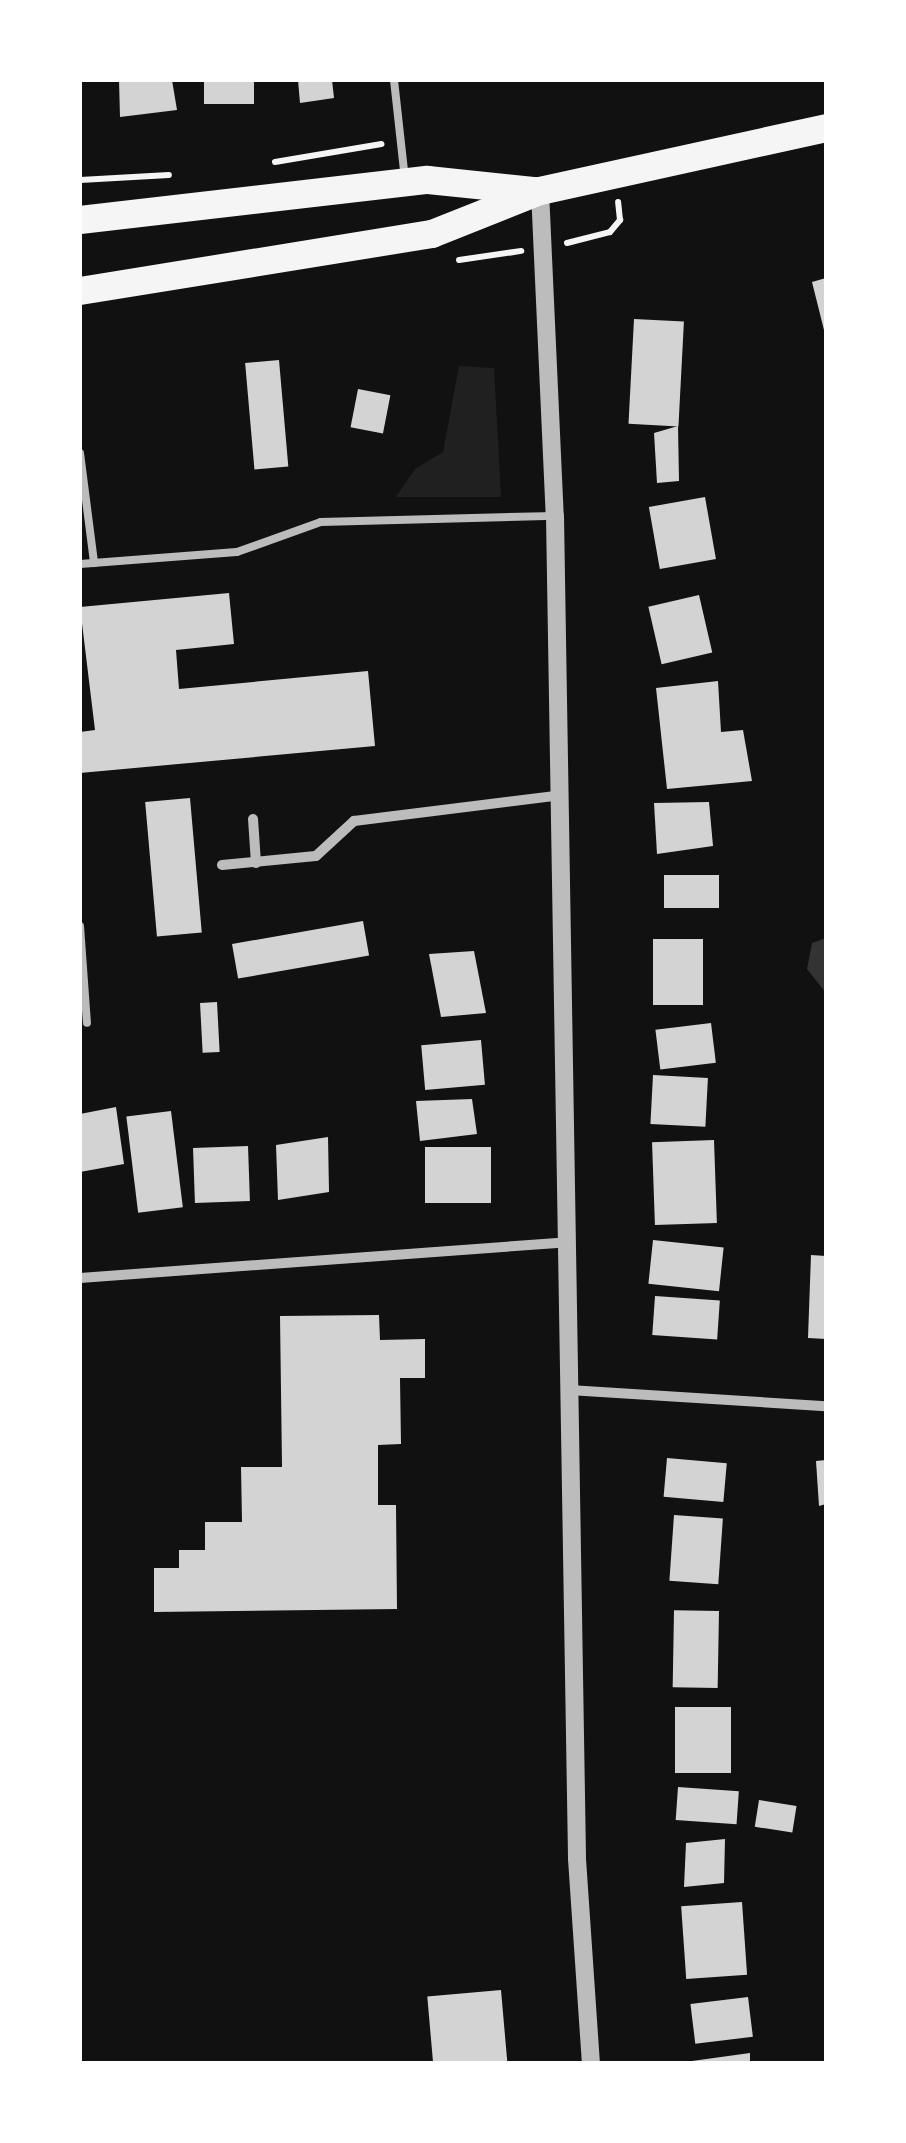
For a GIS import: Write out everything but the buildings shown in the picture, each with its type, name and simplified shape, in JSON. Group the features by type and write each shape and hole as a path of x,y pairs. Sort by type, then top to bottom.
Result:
{"highway":[{"path":"80,292 432,234 540,191 826,128"},
{"path":"80,220 406,183 540,191"}],"street":[{"path":"540,191 555,516 555,796 568,1242 577,1860 591,2063"},
{"path":"222,865 316,856 354,822 555,796"},
{"path":"254,819 256,863"},
{"path":"80,1278 568,1242"},
{"path":"570,1390 826,1406"}],"lane":[{"path":"394,80 406,183"},
{"path":"80,454 94,563"},
{"path":"80,564 237,552 320,522 555,516"},
{"path":"80,926 88,1023"}],"path":[{"path":"256,165 401,140"},
{"path":"80,180 185,174"},
{"path":"568,242 620,220 613,176"}],"shaded area":[{"path":"459,366 494,368 501,497 396,497 415,469 443,452"},
{"path":"826,938 826,993 807,969 812,943"}]}
